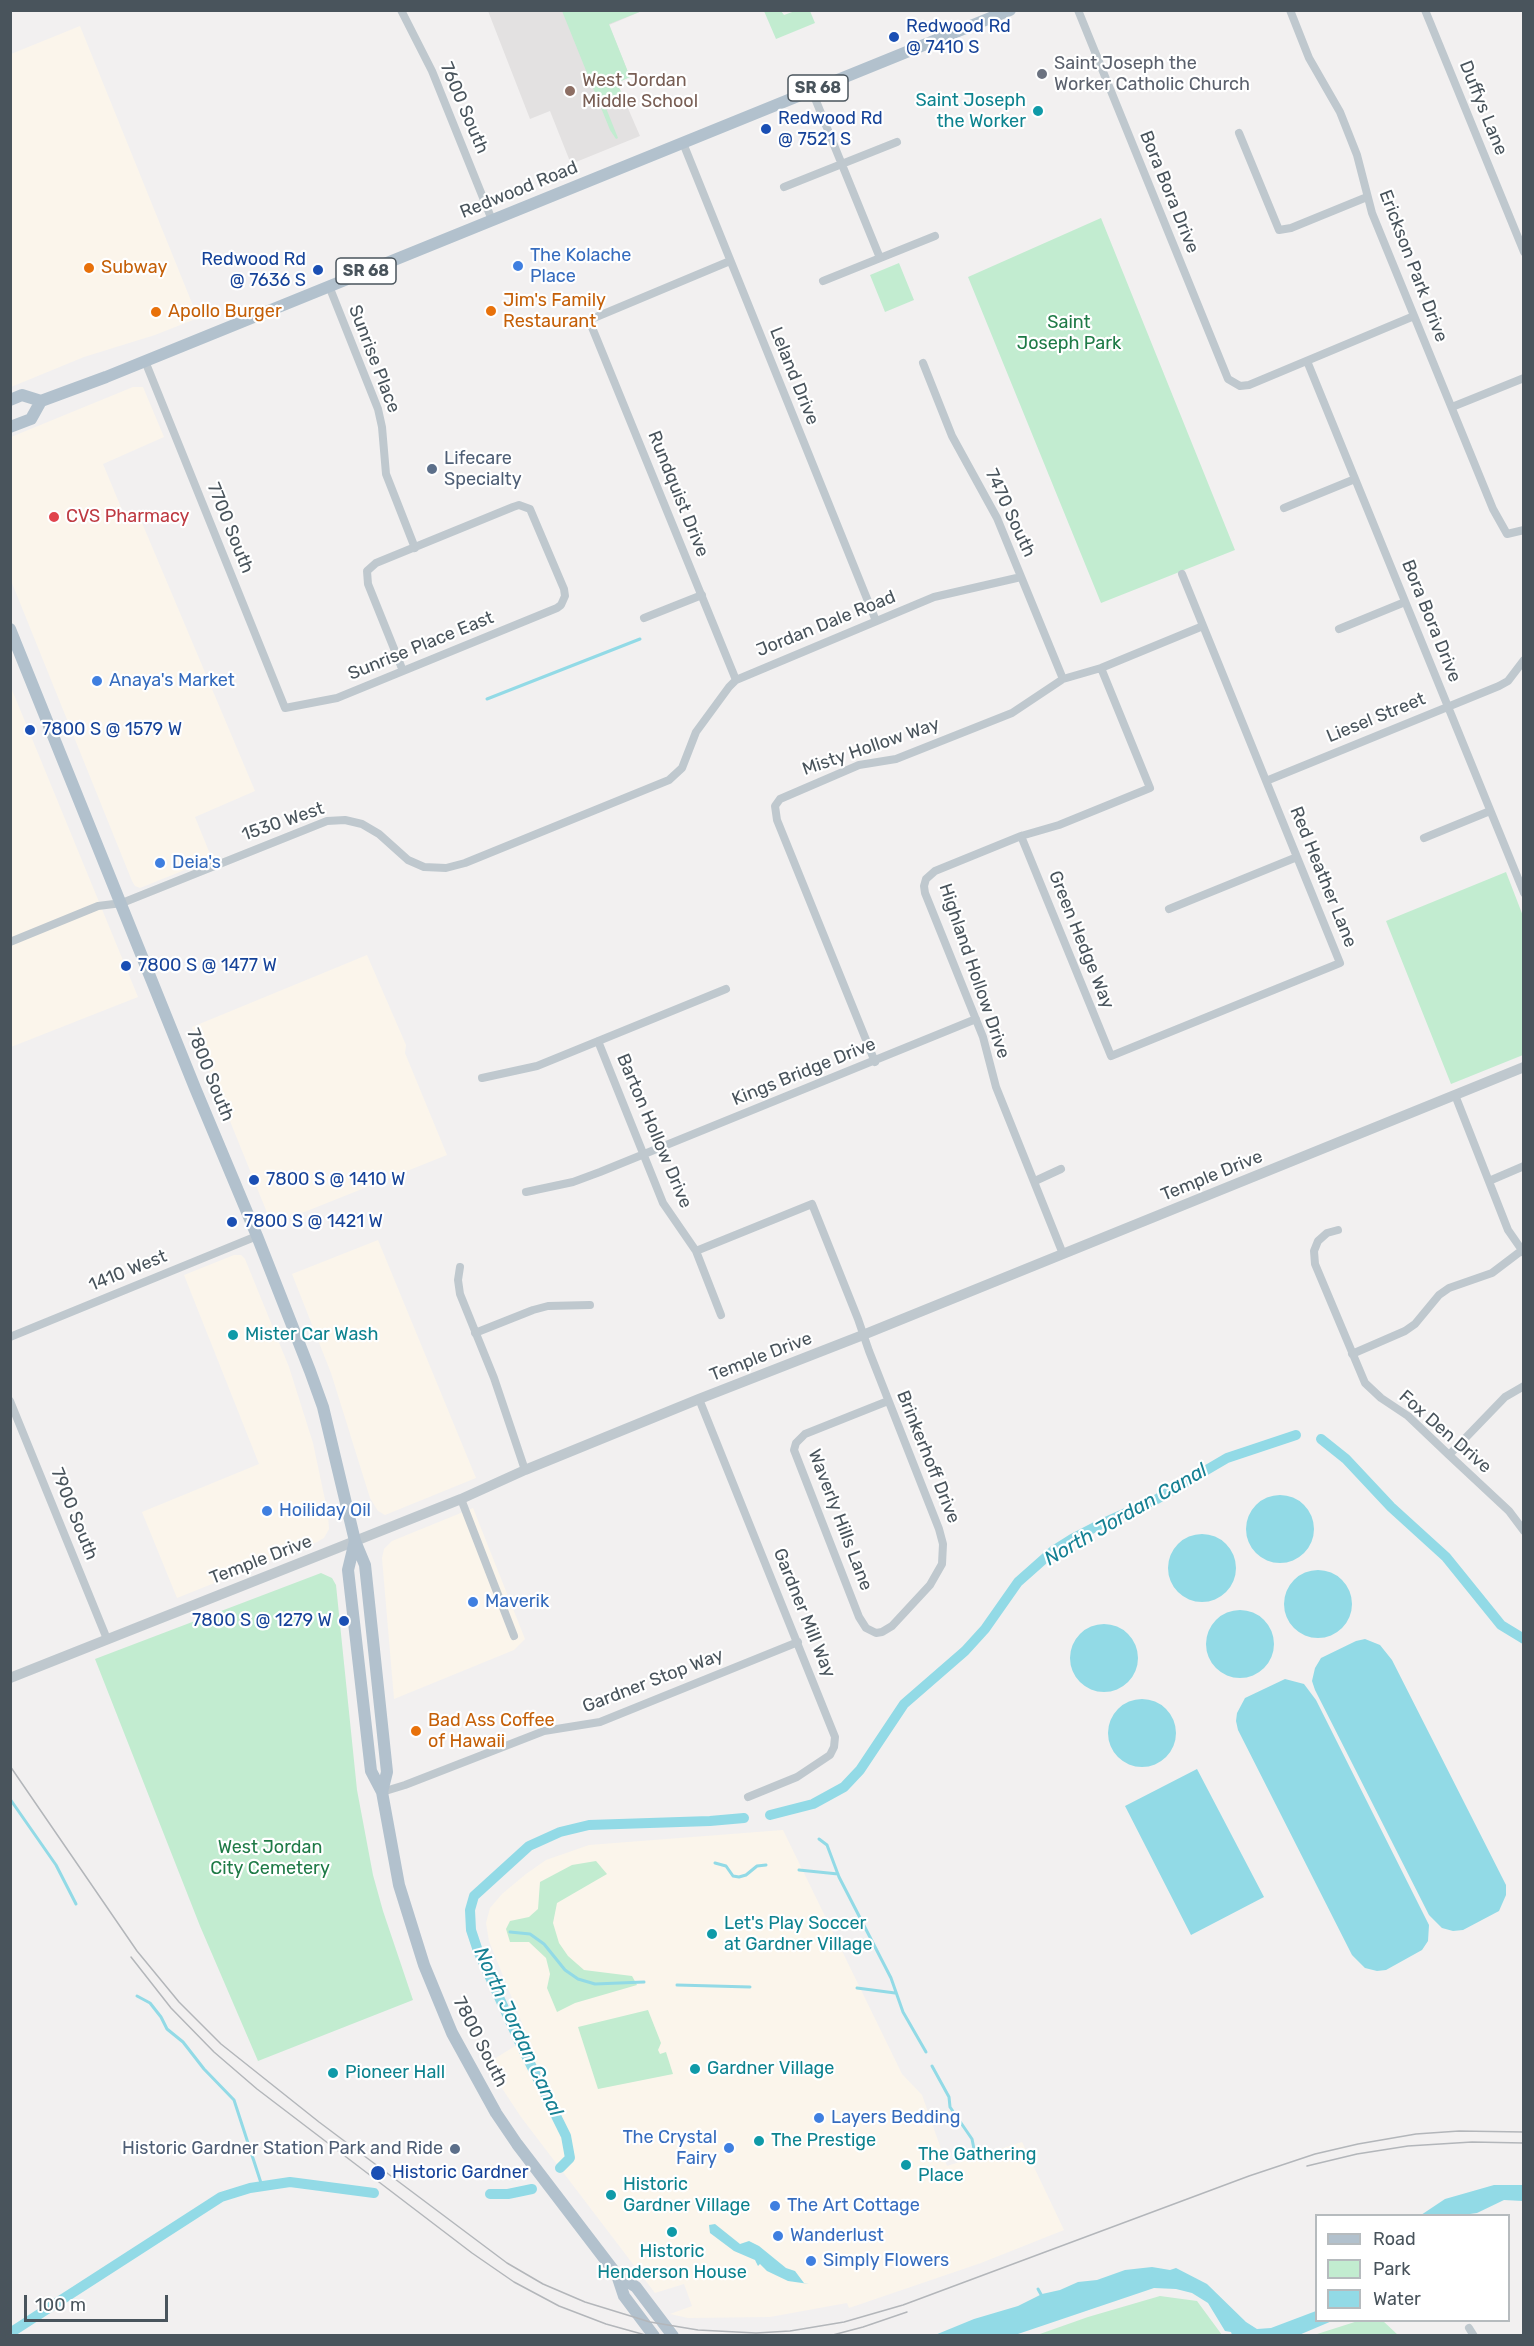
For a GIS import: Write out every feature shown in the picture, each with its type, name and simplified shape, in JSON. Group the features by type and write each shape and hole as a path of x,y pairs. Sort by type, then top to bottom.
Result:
{"main road":[{"name":"Redwood Road","path":"10,400 22,395 41,401 145,361 1010,10"},
{"name":"Redwood Road","path":"10,428 31,419 41,401"},
{"name":"7800 South","path":"10,629 257,1236 323,1407 355,1541 365,1565 387,1772 382,1792"},
{"name":"7800 South","path":"355,1541 348,1570 371,1771 382,1792 392,1853 410,1923 431,1984 452,2033 483,2090 517,2144 617,2275 624,2296 654,2336"},
{"name":"7800 South","path":"617,2275 636,2287 673,2336"}],"street":[{"name":"7600 South","path":"401,10 432,71 492,220"},
{"name":"Bora Bora Drive","path":"1078,10 1228,379 1240,386 1249,385 1307,361 1524,893"},
{"name":"Erickson Park Drive","path":"1290,10 1309,58 1340,112 1357,155 1367,197 1493,509 1507,534 1524,530"},
{"name":"Duffys Lane","path":"1425,10 1524,252"},
{"path":"812,91 880,258"},
{"path":"1239,133 1279,230 1291,228 1367,197"},
{"path":"784,187 897,142"},
{"name":"Leland Drive","path":"683,143 876,621"},
{"path":"823,281 935,236"},
{"name":"Rundquist Drive","path":"730,261 590,320 736,680"},
{"name":"Sunrise Place","path":"329,286 378,409 386,474 415,548"},
{"path":"1307,361 1414,316"},
{"name":"7700 South","path":"145,361 285,708"},
{"name":"7470 South","path":"923,363 952,436 990,502 1064,679"},
{"path":"1452,407 1524,378"},
{"path":"1284,508 1355,479"},
{"name":"Sunrise Place East","path":"285,708 337,698 557,608 564,602 564,589 534,514 525,506 513,507 415,548"},
{"path":"403,671 368,584 367,571 376,563 415,548"},
{"name":"Red Heather Lane","path":"1111,1056 1340,963 1182,574"},
{"name":"Jordan Dale Road","path":"687,760 696,732 736,680 953,591 1021,577"},
{"path":"644,618 702,595"},
{"path":"1339,629 1405,602"},
{"path":"1064,679 1101,668 1203,626"},
{"name":"Liesel Street","path":"1266,781 1499,686 1508,681 1524,660"},
{"name":"Highland Hollow Drive","path":"1063,1254 991,1073 976,1019 925,893 926,879 935,871 1150,788 1101,668"},
{"name":"Misty Hollow Way","path":"875,1062 777,820 776,806 789,794 859,765 896,759 1012,713 1064,679"},
{"name":"1530 West","path":"10,942 98,906 122,903 327,821 345,820 362,824 379,834 408,860 424,867 446,868 465,863 657,785 677,774 687,760"},
{"path":"1424,838 1490,812"},
{"name":"Green Hedge Way","path":"1021,836 1111,1056"},
{"path":"1169,909 1297,857"},
{"path":"482,1078 537,1066 726,989"},
{"name":"Kings Bridge Drive","path":"526,1192 573,1182 645,1155 976,1019"},
{"name":"Barton Hollow Drive","path":"598,1041 663,1203 696,1251 721,1315"},
{"name":"Temple Drive","path":"10,1678 461,1499 525,1470 699,1399 863,1335 1524,1067"},
{"path":"1352,1354 1405,1331 1415,1324 1439,1295 1449,1288 1459,1282 1492,1273 1522,1252 1508,1230 1455,1095"},
{"path":"1489,1181 1524,1166"},
{"path":"1035,1181 1061,1169"},
{"path":"696,1251 812,1204 863,1335"},
{"name":"Fox Den Drive","path":"1338,1230 1328,1233 1318,1241 1314,1251 1315,1264 1359,1372 1373,1392 1408,1416 1509,1511 1524,1531"},
{"name":"1410 West","path":"10,1337 257,1236"},
{"path":"460,1267 458,1280 460,1294 494,1377 525,1470"},
{"path":"475,1333 548,1306 590,1305"},
{"name":"Brinkerhoff Drive","path":"863,1335 943,1544 943,1557 930,1585 892,1626 882,1632 872,1632"},
{"path":"1449,1455 1505,1396 1524,1386"},
{"name":"Gardner Mill Way","path":"699,1399 834,1731 834,1747 830,1755 797,1777 748,1797"},
{"name":"7900 South","path":"10,1401 107,1639"},
{"name":"Waverly Hills Lane","path":"872,1632 866,1628 859,1617 794,1450 796,1443 805,1434 888,1401"},
{"path":"461,1499 514,1636"},
{"name":"Gardner Stop Way","path":"382,1792 544,1731 600,1722 798,1642"}],"shaded area":[{"name":"West Jordan Middle School","path":"488,11 642,11 609,25 630,77 617,83 640,136 571,164 550,111 530,119"},
{"path":"80,26 198,318 155,335 84,357 11,387 11,54"},
{"path":"133,387 143,387 164,437 103,464 125,517 137,511 255,791 195,817 212,859 140,888 132,881 10,578 11,437"},
{"path":"10,685 138,997 11,1047 10,1047"},
{"path":"367,955 406,1045 405,1053 447,1155 272,1225 192,1027"},
{"path":"378,1240 476,1478 385,1515 378,1511 370,1498 331,1373 292,1274"},
{"path":"234,1255 241,1255 245,1259 289,1367 313,1443 329,1529 324,1538 317,1542 177,1598 142,1512 259,1464 184,1275"},
{"path":"473,1508 525,1639 514,1650 394,1699 382,1558 384,1549 392,1541"},
{"name":"Gardner Village","path":"783,1830 902,2074 922,2095 947,2166 1022,2142 1064,2230 981,2263 849,2308 847,2303 770,2317 688,2318 670,2314 692,2306 684,2284 655,2293 521,2117 486,2064 528,2038 489,1941 486,1923 490,1908 502,1894 526,1874 546,1860 589,1845"}],"green space":[{"path":"562,11 642,11 609,24 630,77 617,83 625,100 606,108 618,138 616,139 610,130"},
{"path":"764,11 781,11 784,15 795,11 810,11 815,23 776,39"},
{"name":"Saint Joseph Park","path":"1101,218 1235,550 1101,603 968,277"},
{"path":"899,263 914,300 885,312 870,275"},
{"path":"1506,872 1523,916 1523,1055 1451,1084 1386,921"},
{"name":"West Jordan City Cemetery","path":"321,1573 332,1578 336,1585 357,1790 373,1875 413,2000 258,2061 200,1926 95,1659"},
{"path":"596,1861 607,1874 557,1903 553,1923 559,1943 568,1956 584,1970 632,1976 637,1985 575,2003 557,2012 547,1988 550,1974 546,1958 529,1942 510,1942 506,1929 510,1921 529,1917 538,1909 540,1882 572,1865"},
{"path":"648,2010 661,2043 658,2050 660,2054 666,2052 673,2074 598,2089 578,2027"},
{"path":"1160,2296 1197,2301 1222,2335 1037,2335 1088,2317"},
{"path":"1355,2322 1384,2322 1398,2335 1314,2335"}],"water":[{"path":"1280,1495 1293,1498 1304,1505 1311,1516 1314,1529 1311,1542 1304,1553 1293,1560 1280,1563 1267,1560 1256,1553 1249,1542 1246,1529 1249,1516 1256,1505 1267,1498"},
{"path":"1202,1534 1215,1537 1226,1544 1233,1555 1236,1568 1233,1581 1226,1592 1215,1599 1202,1602 1189,1599 1178,1592 1171,1581 1168,1568 1171,1555 1178,1544 1189,1537"},
{"path":"1318,1570 1331,1573 1342,1580 1349,1591 1352,1604 1349,1617 1342,1628 1331,1635 1318,1638 1305,1635 1294,1628 1287,1617 1284,1604 1287,1591 1294,1580 1305,1573"},
{"path":"1240,1610 1253,1613 1264,1620 1271,1631 1274,1644 1271,1657 1264,1668 1253,1675 1240,1678 1227,1675 1216,1668 1209,1657 1206,1644 1209,1631 1216,1620 1227,1613"},
{"path":"1104,1624 1117,1627 1128,1634 1135,1645 1138,1658 1135,1671 1128,1682 1117,1689 1104,1692 1091,1689 1080,1682 1073,1671 1070,1658 1073,1645 1080,1634 1091,1627"},
{"path":"1365,1639 1380,1645 1392,1660 1506,1885 1506,1895 1499,1911 1463,1930 1453,1931 1442,1928 1429,1915 1315,1690 1312,1681 1315,1668 1321,1658"},
{"path":"1285,1679 1304,1684 1316,1700 1429,1925 1428,1941 1422,1950 1386,1970 1377,1971 1365,1968 1352,1955 1238,1730 1237,1713 1245,1698"},
{"path":"1142,1699 1155,1702 1166,1709 1173,1720 1176,1733 1173,1746 1166,1757 1155,1764 1142,1767 1129,1764 1118,1757 1111,1746 1108,1733 1111,1720 1118,1709 1129,1702"},
{"path":"1197,1769 1264,1897 1191,1935 1125,1806"},
{"path":"1494,2185 1523,2185 1523,2201 1504,2200 1470,2214 1422,2214 1445,2199"},
{"path":"715,2224 740,2244 749,2241 759,2246 786,2268 795,2271 804,2283 809,2284 788,2281 767,2271 760,2264 758,2266 755,2260 734,2251 710,2233 709,2225"},
{"path":"1152,2267 1170,2270 1176,2268 1207,2284 1246,2322 1257,2329 1271,2328 1315,2311 1315,2322 1330,2322 1299,2335 1232,2335 1231,2332 1225,2331 1208,2303 1192,2293 1176,2289 1154,2288 1015,2335 935,2335 974,2319 1018,2306 1042,2294 1060,2290 1078,2282 1097,2280 1125,2270"}],"waterway":[{"path":"487,699 640,639"},
{"name":"North Jordan Canal","path":"770,1815 813,1804 844,1787 860,1770 904,1704 965,1651 985,1629 1018,1582 1053,1551 1101,1524 1157,1499 1227,1458 1296,1435"},
{"name":"North Jordan Canal","path":"1321,1439 1346,1459 1391,1507 1446,1557 1501,1625 1524,1639"},
{"path":"10,1799 56,1865 76,1904"},
{"name":"North Jordan Canal","path":"560,2168 570,2158 566,2136 478,1951 471,1930 470,1910 474,1896 529,1846 560,1832 589,1825 744,1818"},
{"path":"819,1839 827,1845 839,1877 891,1978 903,2012 926,2052"},
{"path":"715,1863 726,1866 733,1876 739,1877 746,1875 757,1866 766,1865"},
{"path":"799,1870 838,1874"},
{"path":"510,1932 530,1934 544,1944 565,1970 578,1979 595,1984 644,1982"},
{"path":"677,1985 750,1987"},
{"path":"857,1988 895,1993"},
{"path":"137,1996 150,2003 167,2029 183,2042 204,2069 234,2100 262,2186"},
{"path":"932,2066 949,2097 950,2107 972,2139 975,2154"},
{"name":"North Jordan Canal","path":"10,2333 221,2197 250,2188 290,2182 374,2193"},
{"name":"North Jordan Canal","path":"490,2194 508,2194 532,2189"},
{"path":"1038,2289 1043,2298"}],"tram line":[{"path":"10,1766 137,1951 179,2002 221,2044 319,2122 507,2263 543,2284 585,2302 650,2322 698,2330 756,2333 790,2331 844,2322 903,2305 1249,2176 1315,2154 1416,2134 1459,2131 1524,2132"},
{"path":"131,1957 171,2008 214,2052 257,2089 472,2253 514,2282 559,2306 606,2324 649,2336"},
{"path":"1307,2166 1357,2154 1408,2146 1472,2142 1524,2143"},
{"path":"829,2336 907,2312"}],"place":[{"name":"Redwood Rd @ 7410 S","path":"894,37"},
{"name":"Saint Joseph the Worker Catholic Church","path":"1042,74"},
{"name":"West Jordan Middle School","path":"570,91"},
{"name":"Saint Joseph the Worker","path":"1038,111"},
{"name":"Redwood Rd @ 7521 S","path":"766,129"},
{"name":"The Kolache Place","path":"518,266"},
{"name":"Subway","path":"89,268"},
{"name":"Redwood Rd @ 7636 S","path":"318,270"},
{"name":"Jim's Family Restaurant","path":"491,311"},
{"name":"Apollo Burger","path":"156,312"},
{"name":"Lifecare Specialty","path":"432,469"},
{"name":"CVS Pharmacy","path":"54,517"},
{"name":"Anaya's Market","path":"97,681"},
{"name":"7800 S @ 1579 W","path":"30,730"},
{"name":"Deia's","path":"160,863"},
{"name":"7800 S @ 1477 W","path":"126,966"},
{"name":"7800 S @ 1410 W","path":"254,1180"},
{"name":"7800 S @ 1421 W","path":"232,1222"},
{"name":"Mister Car Wash","path":"233,1335"},
{"name":"Hoiliday Oil","path":"267,1511"},
{"name":"Maverik","path":"473,1602"},
{"name":"7800 S @ 1279 W","path":"344,1621"},
{"name":"Bad Ass Coffee of Hawaii","path":"416,1731"},
{"name":"Let's Play Soccer at Gardner Village","path":"712,1934"},
{"name":"Gardner Village","path":"695,2069"},
{"name":"Pioneer Hall","path":"333,2073"},
{"name":"Layers Bedding","path":"819,2118"},
{"name":"The Prestige","path":"759,2141"},
{"name":"The Crystal Fairy","path":"729,2148"},
{"name":"Historic Gardner Station Park and Ride","path":"455,2149"},
{"name":"The Gathering Place","path":"906,2165"},
{"name":"Historic Gardner","path":"378,2173"},
{"name":"Historic Gardner Village","path":"611,2195"},
{"name":"The Art Cottage","path":"775,2206"},
{"name":"Historic Henderson House","path":"672,2232"},
{"name":"Wanderlust","path":"778,2236"},
{"name":"Simply Flowers","path":"811,2261"}]}
